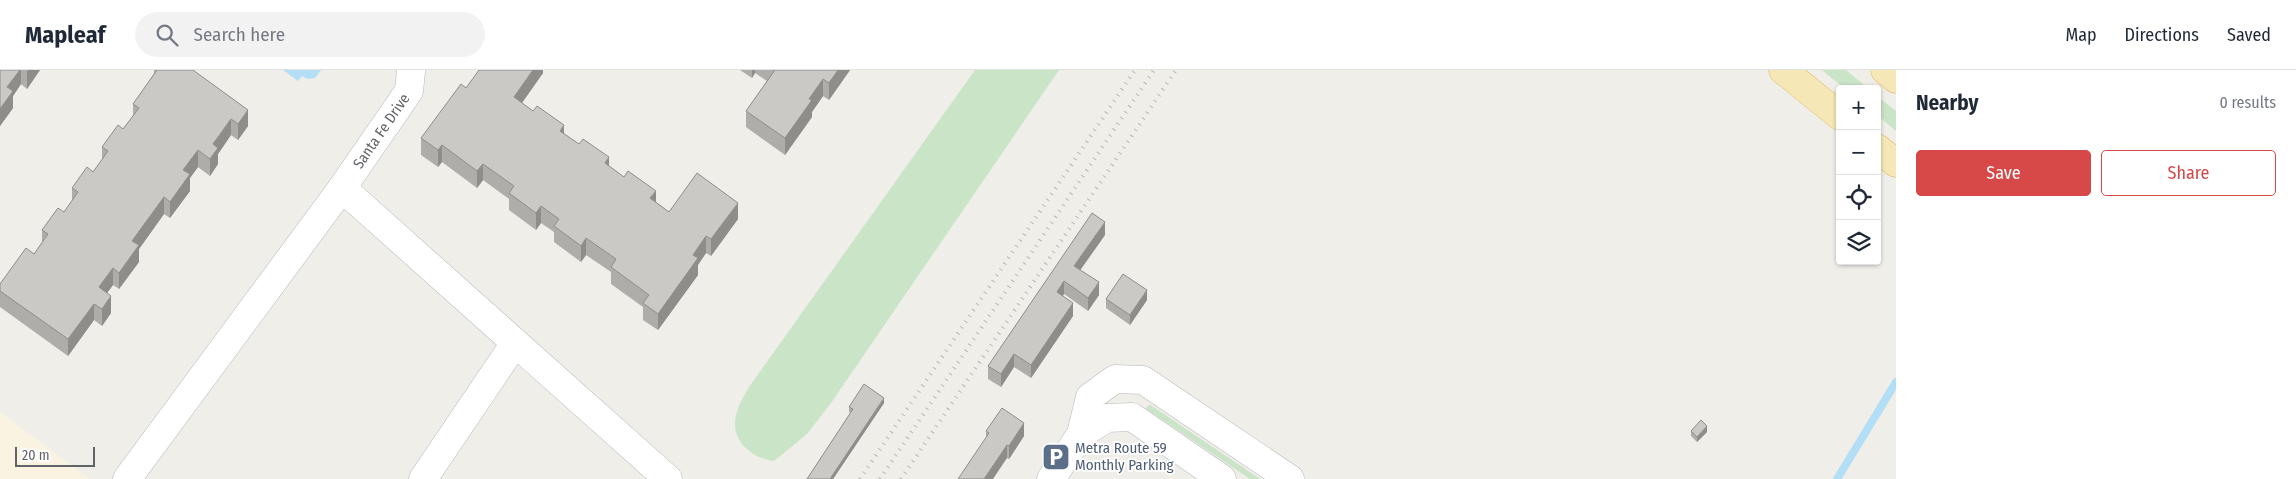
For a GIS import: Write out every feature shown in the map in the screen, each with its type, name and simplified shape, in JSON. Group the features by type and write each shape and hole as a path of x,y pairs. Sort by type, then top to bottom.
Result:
{"main road":[{"path":"1783,70 1836,113"},
{"path":"1885,70 1896,79"},
{"path":"1881,151 1896,163"}],"street":[{"name":"Santa Fe Drive","path":"127,479 342,188 409,91 417,70"},
{"path":"342,188 668,479"},
{"path":"423,479 515,343"},
{"path":"1051,479 1081,434 1090,397 1115,379 1143,380 1290,479"},
{"path":"1081,434 1107,418 1132,417 1222,479"}],"shaded area":[{"path":"0,412 90,479 0,479"}],"green space":[{"path":"975,70 1059,70 831,403 807,434 774,461 757,456 743,445 738,438 736,430 735,421 738,409 749,387"},
{"path":"1822,70 1846,70 1864,85 1840,85"},
{"path":"1881,99 1896,111 1896,131 1881,118"},
{"path":"1149,405 1260,479 1250,479 1148,410 1146,408"}],"water":[{"path":"283,70 321,70 315,78 307,79 302,76 298,81"}],"building":[{"path":"0,70 20,70 7,87 13,91 0,109"},
{"path":"157,70 193,70 248,110 238,124 231,119 213,144 218,148 210,159 198,150 183,170 190,174 170,202 164,197 132,241 139,245 119,273 113,268 99,287 111,296 102,309 94,304 68,339 0,291 0,284 26,248 34,254 48,234 42,230 58,208 64,212 78,192 72,188 87,167 93,172 108,151 102,147 118,125 123,129 139,108 133,104"},
{"path":"479,70 533,70 514,97 533,111 537,106 564,125 560,131 579,144 583,139 609,157 605,163 624,177 628,171 656,191 650,198 669,212 697,173 738,203 711,239 706,236 693,255 698,258 658,314 643,303 649,295 611,267 616,259 586,238 581,246 554,226 559,219 541,206 536,213 509,193 514,186 483,164 477,171 442,145 438,150 421,138 461,84 466,88"},
{"path":"775,70 838,70 829,83 823,79 809,99 812,100 785,138 746,111"},
{"path":"1092,213 1105,222 1074,266 1099,282 1088,298 1064,281 1057,292 1073,303 1031,365 1014,354 1001,374 988,366"},
{"path":"1123,274 1147,290 1130,315 1106,299"},
{"path":"864,384 884,398 830,479 807,479 853,409 849,407"},
{"path":"1002,408 1024,423 984,479 958,479 989,433 986,431"},
{"path":"1701,420 1707,426 1697,437 1691,431"}],"waterway":[{"path":"1837,479 1896,382"}],"railway":[{"path":"860,479 1135,70"},
{"path":"880,479 1154,70"},
{"path":"901,479 1176,70"}],"place":[{"name":"Metra Route 59 Monthly Parking","path":"1056,457"}]}
